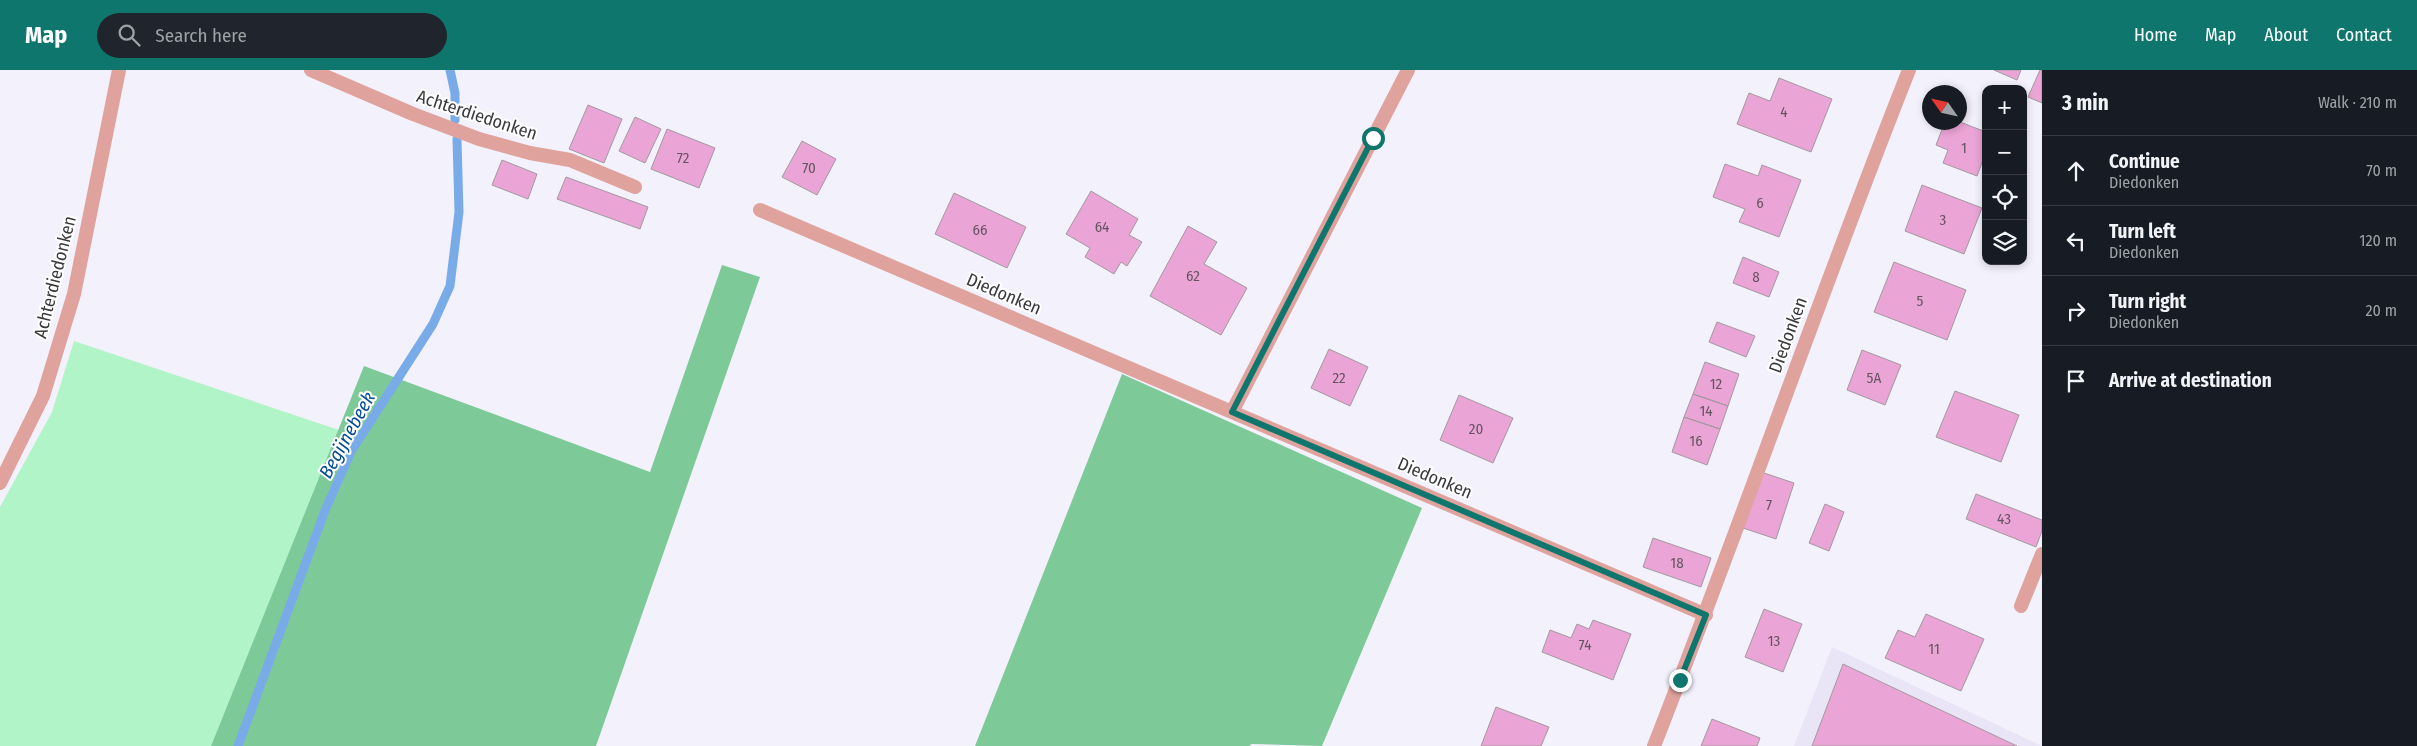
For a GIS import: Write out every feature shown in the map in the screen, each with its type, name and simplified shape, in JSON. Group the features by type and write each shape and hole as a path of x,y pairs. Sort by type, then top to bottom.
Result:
{"street":[{"name":"Achterdiedonken","path":"0,483 43,396 74,294 119,70"},
{"name":"Achterdiedonken","path":"311,70 413,114 479,139 530,153 570,160 635,187"},
{"path":"1232,412 1408,70"},
{"name":"Diedonken","path":"1654,746 1706,615 1855,205 1909,70"},
{"name":"Diedonken","path":"760,210 1706,615"},
{"path":"2021,606 2042,554"}],"shaded area":[{"path":"1832,647 2042,746 1794,746"}],"green space":[{"path":"722,265 760,277 596,746 211,746 364,366 650,472"},
{"path":"74,341 339,430 211,746 0,746 0,507 52,412"},
{"path":"1122,374 1422,508 1322,746 1252,744 1249,746 975,746"}],"building":[{"path":"1994,70 2021,70 2017,80"},
{"path":"2040,70 2042,70 2042,103 2028,97"},
{"path":"1779,78 1832,99 1811,152 1737,124 1749,93 1770,101"},
{"path":"588,105 622,119 604,163 569,149"},
{"path":"635,117 661,129 645,163 619,151"},
{"path":"1967,125 1982,130 1982,163 1977,176 1943,163 1948,150 1936,145 1942,130 1967,130"},
{"path":"667,129 715,148 699,188 651,169"},
{"path":"802,141 836,159 817,195 782,177"},
{"path":"502,160 537,174 528,199 492,185"},
{"path":"1725,164 1758,176 1762,165 1801,180 1779,237 1739,222 1745,209 1713,197"},
{"path":"566,177 648,207 640,229 557,199"},
{"path":"1922,185 1982,208 1964,254 1905,231"},
{"path":"1091,191 1138,219 1129,235 1142,242 1127,266 1121,262 1114,274 1085,257 1090,248 1066,234"},
{"path":"954,193 1026,227 1007,268 935,234"},
{"path":"1188,226 1217,242 1204,264 1247,288 1221,335 1150,296"},
{"path":"1743,257 1779,272 1769,297 1733,283"},
{"path":"1894,262 1966,290 1947,340 1874,312"},
{"path":"1717,322 1755,336 1746,357 1709,342"},
{"path":"1329,349 1368,367 1350,406 1311,388"},
{"path":"1862,350 1901,365 1885,405 1847,390"},
{"path":"1705,362 1739,374 1728,406 1693,394"},
{"path":"1955,391 2019,415 2001,462 1936,437"},
{"path":"1693,394 1728,406 1720,429 1684,417"},
{"path":"1459,395 1513,418 1493,463 1440,440"},
{"path":"1684,417 1720,429 1707,465 1672,452"},
{"path":"1761,472 1794,483 1776,539 1743,528"},
{"path":"1976,494 2042,520 2042,531 2036,547 1966,519"},
{"path":"1825,504 1844,512 1829,551 1809,543"},
{"path":"1653,538 1711,558 1701,587 1643,567"},
{"path":"1764,609 1802,624 1783,672 1745,657"},
{"path":"1926,614 1984,639 1961,691 1885,658 1898,630 1915,637"},
{"path":"1593,620 1631,634 1613,680 1542,652 1550,630 1571,638 1577,624 1589,629"},
{"path":"1843,664 2017,746 1812,746"},
{"path":"1496,707 1549,727 1541,746 1481,746"},
{"path":"1712,719 1760,738 1757,746 1701,746"}],"waterway":[{"name":"Begijnebeek","path":"450,70 455,93 455,120"},
{"name":"Begijnebeek","path":"238,746 326,508 352,450 433,324 450,286 459,212 457,139"}],"route":[{"path":"1373,138 1232,412 1706,615 1680,680"}]}
